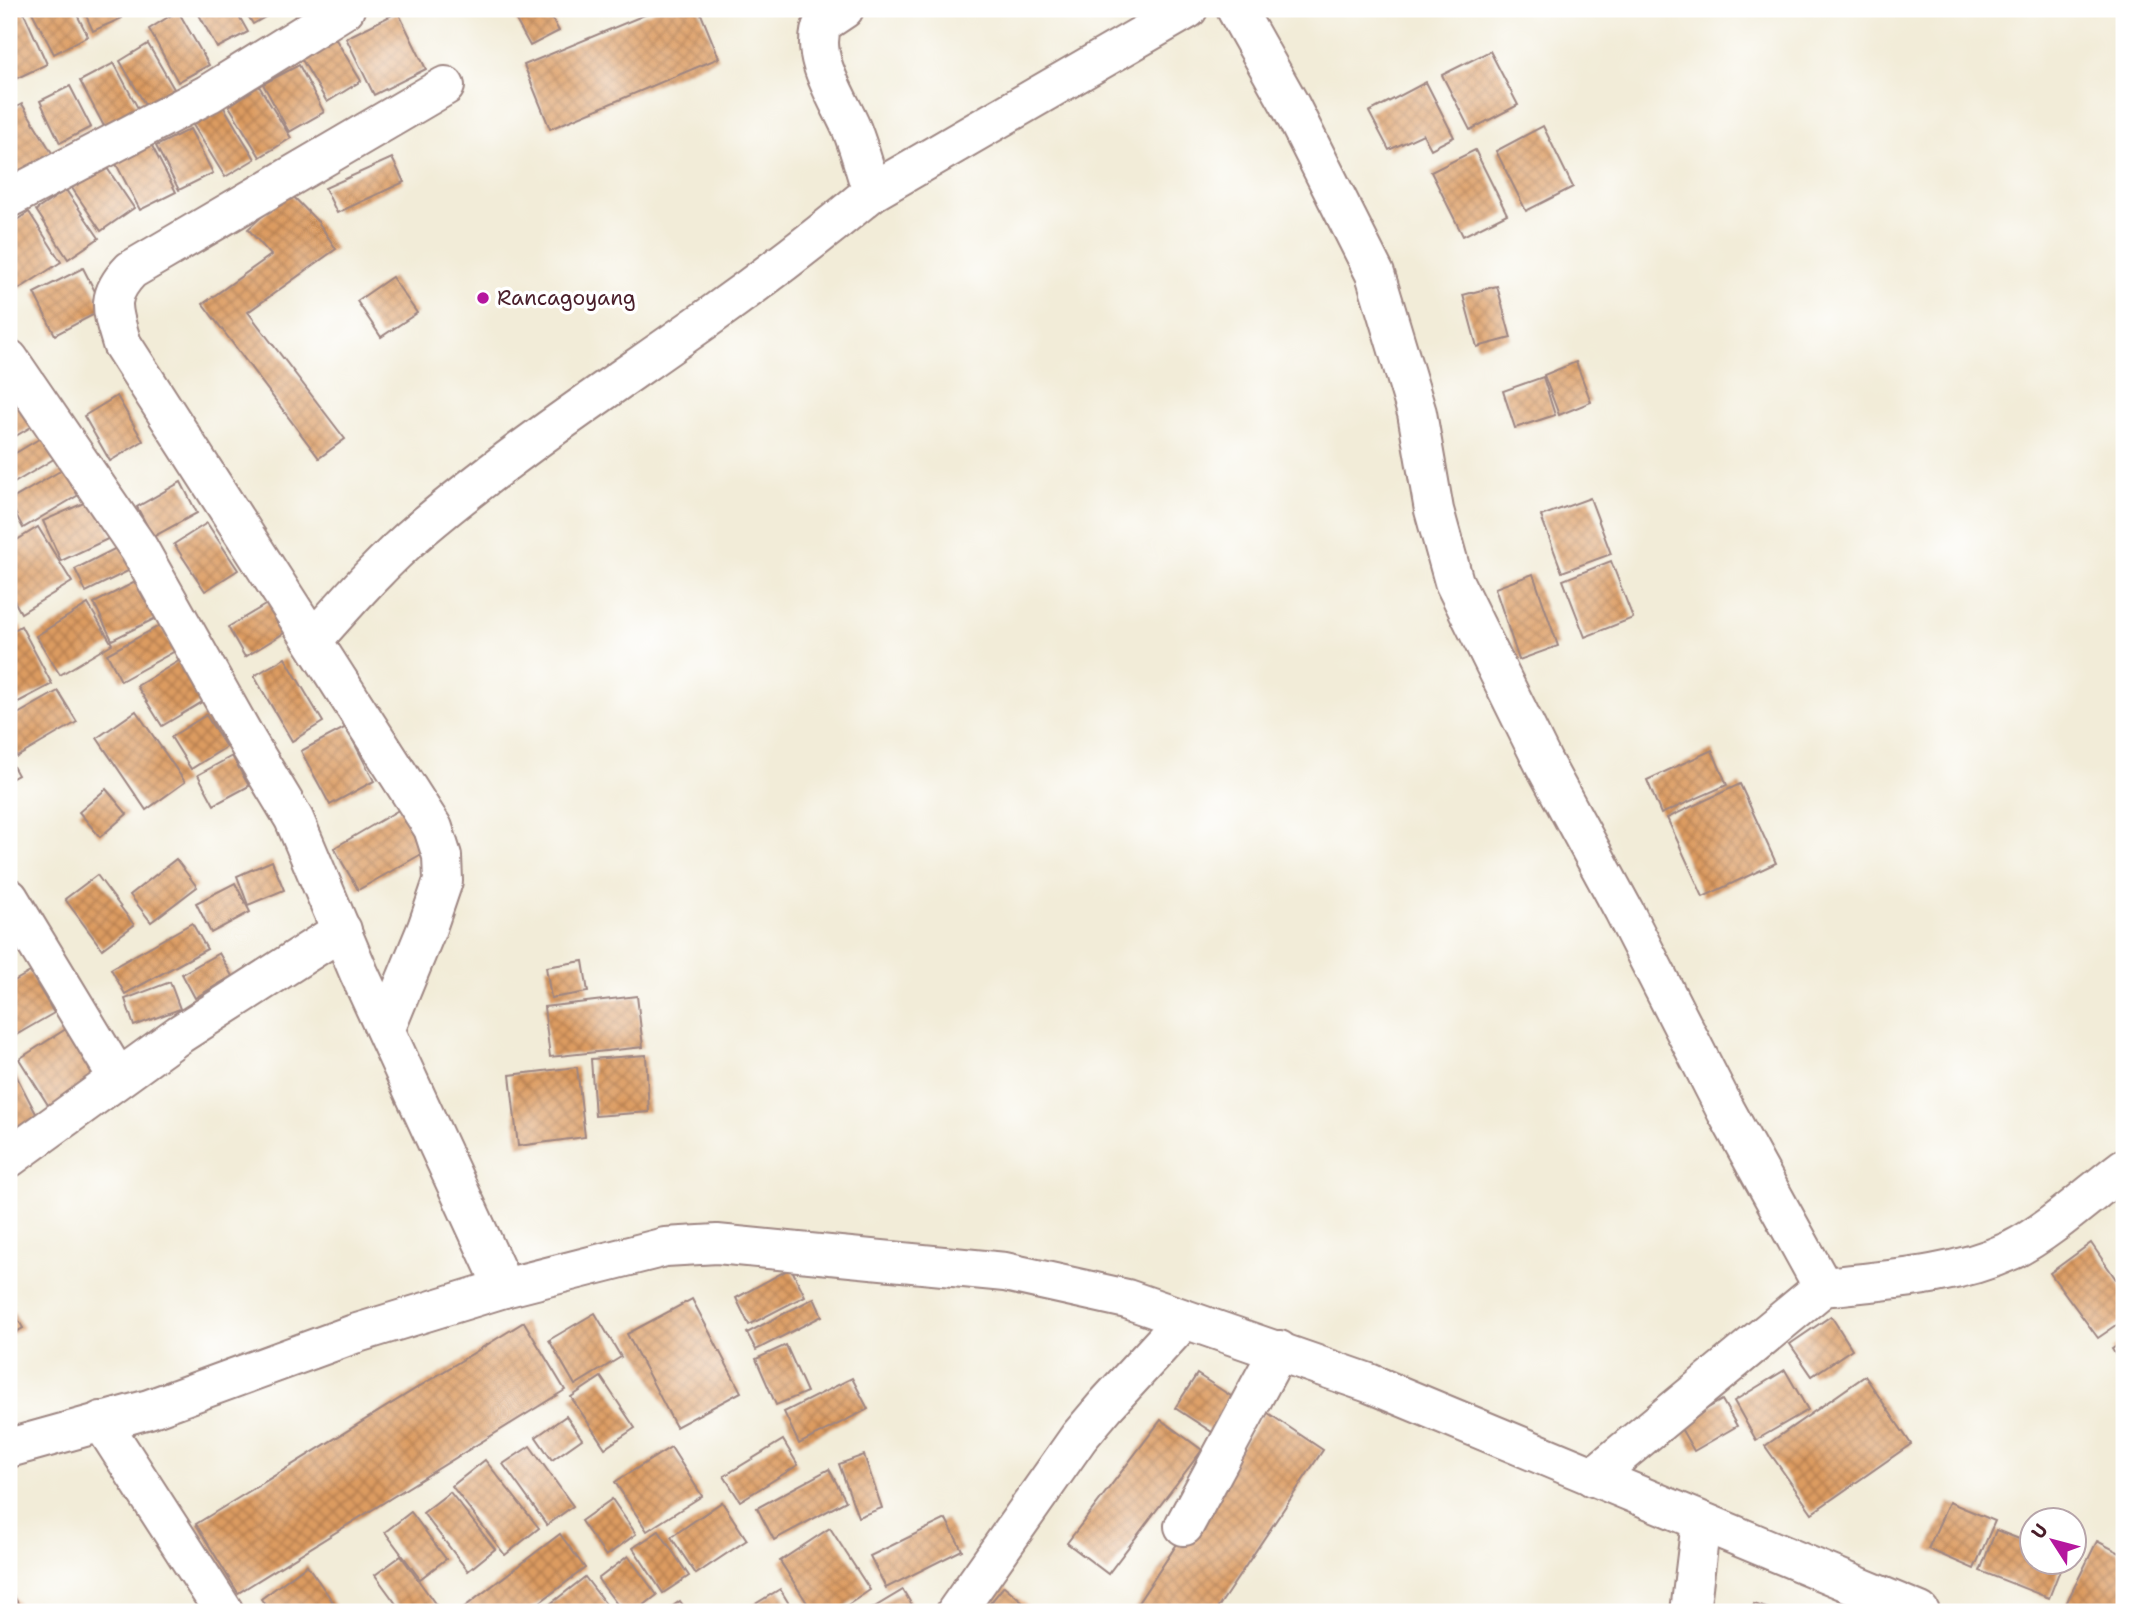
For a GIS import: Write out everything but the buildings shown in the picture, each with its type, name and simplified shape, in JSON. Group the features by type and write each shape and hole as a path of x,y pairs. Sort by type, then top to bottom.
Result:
{"street":[{"path":"9,198 208,94 345,9"},
{"path":"844,9 822,23 818,32 820,59 852,131 872,192"},
{"path":"1236,9 1290,105 1375,274 1417,413 1434,510 1454,582 1542,762 1623,911 1726,1111 1823,1287"},
{"path":"314,639 362,586 421,529 544,433 715,313 872,192 1177,12"},
{"path":"386,1028 443,881 442,856 433,828 122,344 113,314 113,295 117,284 131,270 445,86"},
{"path":"9,359 139,549 294,819 359,973 504,1288"},
{"path":"9,898 118,1078"},
{"path":"9,1158 180,1034 342,930"},
{"path":"1593,1476 1823,1287 1936,1274 2013,1249 2043,1230 2124,1168"},
{"path":"9,1448 149,1409 354,1334 504,1288 665,1247 717,1244 1005,1272 1127,1299 1369,1383 1920,1612"},
{"path":"956,1612 1079,1437 1184,1320"},
{"path":"1184,1526 1279,1350"},
{"path":"101,1421 224,1612"},
{"path":"1690,1612 1702,1522"}],"place":[{"name":"Rancagoyang","path":"483,298"}]}
